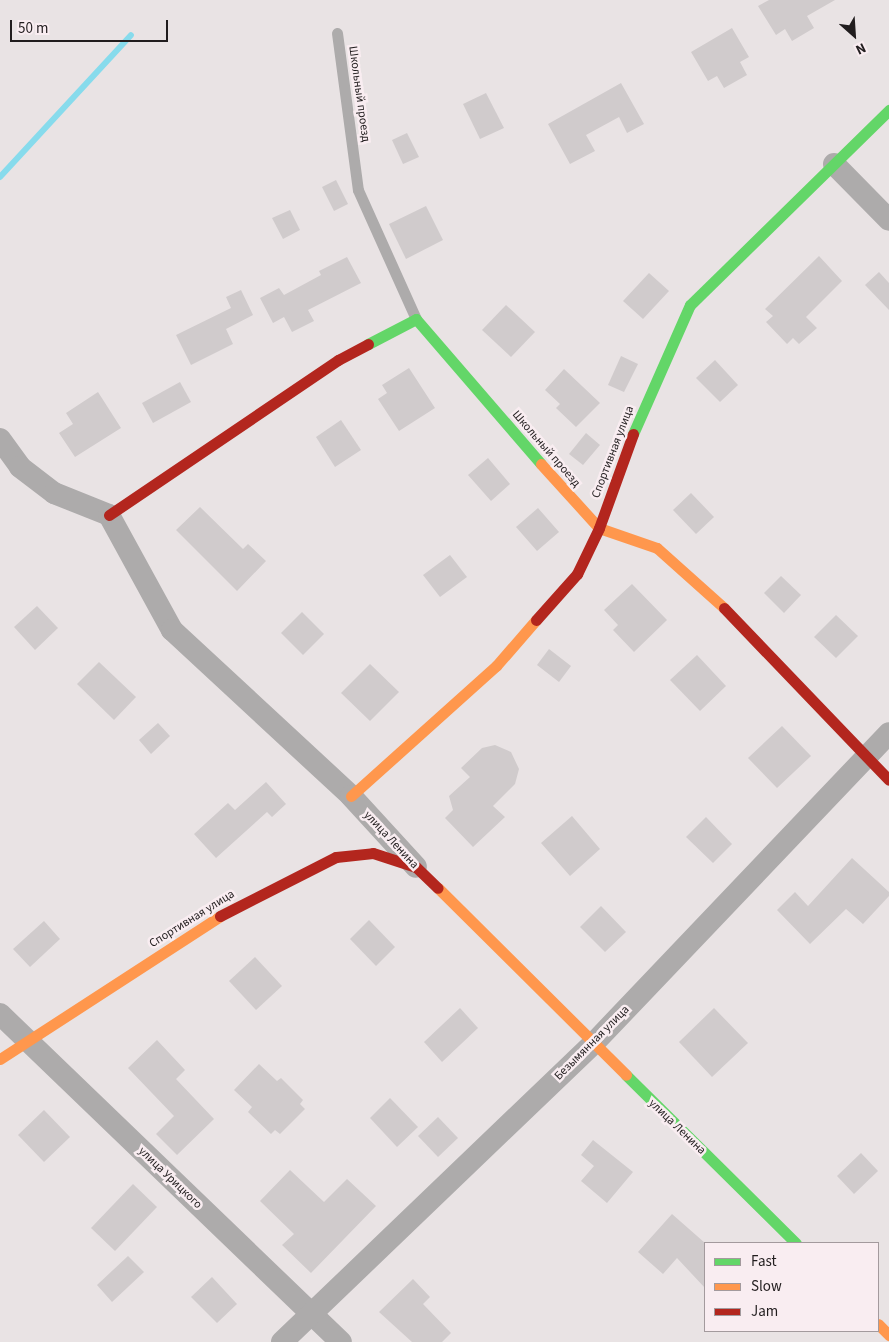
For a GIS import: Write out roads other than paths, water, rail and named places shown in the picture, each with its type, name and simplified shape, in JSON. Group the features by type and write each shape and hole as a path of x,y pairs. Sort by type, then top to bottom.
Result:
{"street":[{"name":"Спортивная улица","path":"351,796 508,653 577,574 599,528 634,430 690,305 889,110"},
{"path":"834,164 889,220"},
{"path":"0,439 20,468 54,493 109,515 338,360 416,319"},
{"name":"Школьный проезд","path":"416,319 578,507 599,528 657,548 704,587 889,780"},
{"name":"улица Ленина","path":"109,515 172,630 351,796 416,867 795,1242"},
{"name":"Безымянная улица","path":"282,1342 593,1044 865,756 889,733"},
{"name":"Спортивная улица","path":"0,1059 234,907 336,857 373,853 416,867"},
{"name":"улица Урицкого","path":"0,1014 341,1342"},
{"path":"879,1325 889,1335"}],"lane":[{"name":"Школьный проезд","path":"337,33 358,190 416,319"}],"waterway":[{"path":"0,177 131,35"}]}
